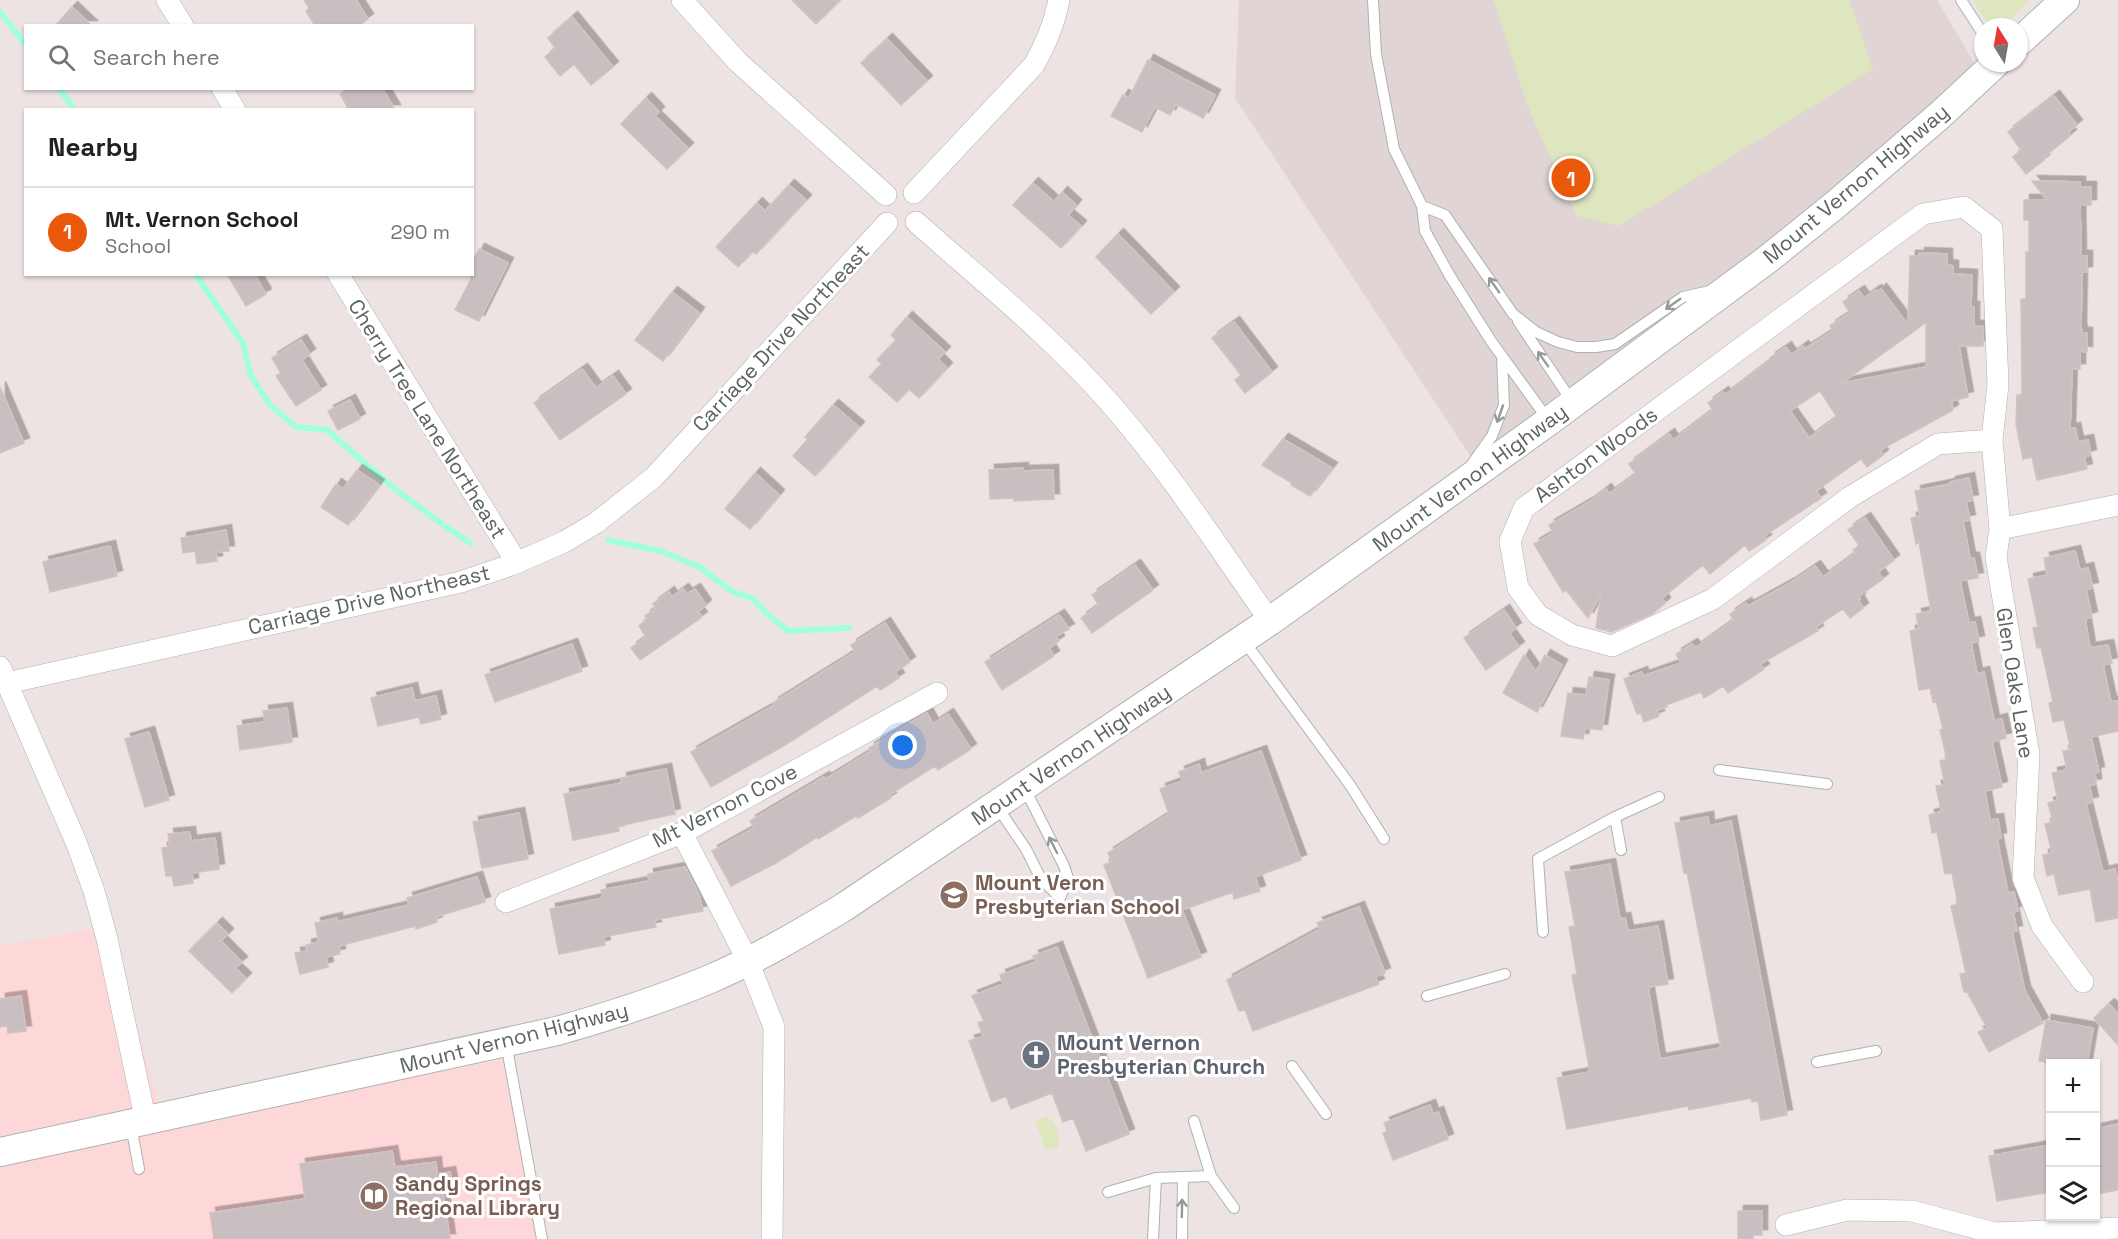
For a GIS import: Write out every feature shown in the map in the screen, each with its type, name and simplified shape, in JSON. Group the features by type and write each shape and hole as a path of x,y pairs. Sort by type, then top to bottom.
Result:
{"main road":[{"path":"2028,34 2065,0"},
{"name":"Mount Vernon Highway","path":"0,1152 506,1043 631,1010 712,979 779,945 844,907 1024,787 1270,621 1449,494 1768,259 1835,205 1986,72"}],"street":[{"path":"167,0 182,24"},
{"path":"681,0 738,62 886,195"},
{"path":"914,193 1034,65 1047,42 1055,21 1059,0"},
{"path":"223,90 234,108"},
{"path":"904,188 914,193 921,206 921,213 916,222 902,229 894,228 886,223 882,207 886,195 891,191 904,188"},
{"name":"Ashton Woods","path":"1964,207 1992,229 1998,385 1992,441 1938,444 1850,497 1713,598 1612,646 1572,636 1538,615 1518,588 1510,541 1524,508 1923,214 1964,207"},
{"path":"916,222 1053,345 1108,401 1162,467 1270,621"},
{"name":"Carriage Drive Northeast","path":"4,675 461,582 517,563 564,542 596,523 654,477 886,223"},
{"name":"Cherry Tree Lane Northeast","path":"339,276 517,563"},
{"name":"Glen Oaks Lane","path":"1992,441 2000,529 1996,557 2029,754 2023,878 2042,926 2083,982"},
{"path":"2000,529 2118,505"},
{"path":"4,675 76,842 94,891 106,939 139,1123"},
{"name":"Mt Vernon Cove","path":"506,902 682,833 937,693"},
{"path":"682,833 748,961 774,1027 772,1239"},
{"path":"1786,1225 1847,1210 1912,1211 1994,1233 2118,1227"}],"lane":[{"path":"1373,0 1376,54 1394,149 1422,206 1425,231 1450,276 1502,356 1549,421"},
{"path":"1961,0 1974,20"},
{"path":"1422,206 1445,215 1574,403"},
{"path":"1513,314 1536,332 1558,342 1577,347 1596,347 1615,344 1683,297 1728,288"},
{"path":"1449,494 1492,436 1504,405 1502,356"},
{"path":"1242,640 1350,784 1384,839"},
{"path":"1719,770 1827,784"},
{"path":"996,805 1026,849 1040,877 1060,898 1068,878 1024,787"},
{"path":"1543,932 1538,859 1615,817 1659,797"},
{"path":"1615,817 1621,850"},
{"path":"1427,996 1505,974"},
{"path":"506,1043 542,1239"},
{"path":"1817,1062 1876,1051"},
{"path":"1292,1066 1326,1114"},
{"path":"1194,1120 1211,1176 1234,1208"},
{"path":"139,1123 139,1169"},
{"path":"1108,1192 1156,1178 1211,1176"},
{"path":"1182,1239 1183,1177"},
{"path":"1153,1239 1156,1178"}],"shaded area":[{"path":"1239,0 1937,0 1974,62 1974,65 1768,259 1484,477 1235,98"},
{"path":"111,925 164,1124 502,1060 540,1239 0,1239 0,946"}],"green space":[{"path":"1494,0 1849,0 1873,69 1619,226 1577,216 1527,105"},
{"path":"1973,0 2030,0 2012,18 1984,18"},
{"path":"1047,1116 1056,1126 1059,1138 1058,1147 1046,1151 1035,1121"}],"building":[{"path":"304,0 356,0 368,19 361,24 314,24 306,11 309,8"},
{"path":"792,0 840,0 816,24"},
{"path":"72,7 90,24 57,24"},
{"path":"572,17 613,67 591,85 574,64 560,76 545,57 555,48 548,38"},
{"path":"887,39 927,81 901,105 861,63"},
{"path":"1148,60 1215,95 1203,118 1176,104 1170,115 1155,107 1142,132 1111,116 1123,95 1129,98"},
{"path":"346,90 383,90 394,108 348,108 340,94"},
{"path":"2054,96 2077,125 2068,132 2071,135 2026,174 2013,157 2021,150 2008,132"},
{"path":"646,98 659,112 655,116 688,148 667,169 621,124"},
{"path":"2032,181 2080,182 2080,187 2091,187 2091,205 2080,205 2081,256 2087,256 2087,272 2082,272 2081,327 2082,333 2087,333 2087,352 2080,351 2080,369 2072,369 2070,429 2075,428 2078,442 2088,440 2091,455 2084,457 2087,469 2037,480 2032,457 2023,459 2016,424 2017,395 2022,395 2021,299 2026,299 2026,252 2029,252 2029,220 2024,220 2024,200 2047,200"},
{"path":"1033,183 1054,202 1062,192 1076,205 1068,215 1081,226 1061,248 1013,205"},
{"path":"789,185 806,200 756,254 753,251 738,267 716,247 757,203 765,211"},
{"path":"1118,234 1174,292 1151,314 1096,257"},
{"path":"479,249 508,263 479,321 455,310 472,277 470,276 474,276 474,259"},
{"path":"1919,253 1947,254 1947,265 1953,266 1953,274 1972,275 1971,307 1974,307 1974,326 1983,326 1983,346 1959,346 1968,397 1951,401 1953,410 1880,450 1883,455 1867,467 1861,459 1816,491 1821,498 1764,536 1766,540 1749,551 1745,545 1710,574 1703,565 1662,598 1665,603 1652,614 1611,632 1596,628 1601,594 1588,618 1566,590 1563,592 1534,544 1553,533 1549,525 1589,502 1606,489 1609,494 1636,474 1629,464 1669,434 1673,440 1713,410 1708,403 1723,392 1725,395 1786,347 1791,355 1803,346 1805,349 1833,331 1830,326 1850,313 1843,302 1859,291 1864,298 1881,289 1908,325 1910,256 1919,256","holes":["1926,322 1926,367 1842,383 1913,332","1820,391 1837,417 1809,438 1790,411"]},
{"path":"228,276 255,276 266,294 246,306"},
{"path":"672,292 699,313 663,361 635,340"},
{"path":"907,317 945,352 938,359 947,368 919,398 909,389 897,402 869,377 882,364 877,360 896,340 891,335"},
{"path":"1234,322 1272,372 1245,393 1235,380 1241,375 1212,338"},
{"path":"301,340 310,354 302,360 321,390 296,406 276,376 281,373 272,358"},
{"path":"582,369 596,388 613,376 626,394 560,440 534,403"},
{"path":"0,387 24,443 0,453"},
{"path":"350,400 360,419 338,430 328,411"},
{"path":"833,405 859,427 815,476 793,456 808,439 805,437"},
{"path":"1283,439 1332,468 1310,496 1262,465"},
{"path":"1023,468 1023,471 1053,470 1054,499 1014,501 1014,498 990,499 989,470"},
{"path":"357,470 379,485 348,525 321,507 336,484 343,489"},
{"path":"755,473 779,495 750,529 725,509"},
{"path":"1969,478 1973,500 1966,501 1970,520 1963,521 1970,558 1974,558 1978,578 1960,581 1969,623 1975,622 1979,641 1971,643 1977,674 1984,672 1994,721 2002,719 2006,738 1992,742 2002,787 1985,791 1990,820 1998,819 2001,838 1997,839 2008,893 2014,892 2018,911 2013,912 2017,931 2012,932 2025,991 2043,1023 1989,1052 1978,1032 1987,1028 1967,992 1964,992 1960,974 1966,973 1951,906 1958,904 1952,873 1945,874 1937,832 1932,833 1929,815 1941,810 1936,786 1945,785 1940,761 1947,759 1936,701 1933,702 1930,688 1919,690 1910,631 1919,629 1916,614 1931,611 1919,542 1916,544 1911,518 1920,516 1915,491"},
{"path":"1865,518 1894,560 1878,572 1883,579 1859,596 1858,600 1863,608 1850,618 1844,610 1841,610 1816,627 1818,631 1760,664 1764,669 1728,693 1723,686 1704,698 1701,692 1666,705 1667,707 1657,710 1659,716 1644,722 1641,713 1637,714 1624,679 1642,672 1643,676 1681,663 1676,654 1692,644 1695,648 1734,620 1730,614 1746,603 1748,606 1790,583 1815,566 1823,577 1856,553 1853,550 1859,545 1848,530"},
{"path":"226,530 229,551 216,552 217,561 197,564 195,551 183,553 181,538"},
{"path":"110,546 117,576 50,592 43,562"},
{"path":"2075,551 2080,570 2088,568 2093,588 2086,589 2092,617 2085,619 2090,648 2108,645 2112,663 2103,665 2111,702 2118,701 2118,731 2091,737 2099,772 2095,773 2096,784 2089,785 2093,802 2086,804 2103,872 2115,869 2118,882 2118,918 2096,922 2090,889 2059,895 2054,874 2047,876 2043,855 2052,853 2045,824 2053,822 2048,803 2058,800 2052,773 2067,770 2063,751 2071,750 2064,720 2053,722 2049,703 2053,702 2041,647 2037,648 2033,628 2038,627 2028,579 2047,575 2044,558"},
{"path":"1135,565 1153,590 1092,633 1081,618 1099,605 1092,595"},
{"path":"683,589 687,594 695,589 706,605 698,612 702,617 640,660 631,648 646,637 639,626 647,619 645,616 656,608 653,604 669,592 672,597"},
{"path":"1504,610 1516,628 1509,633 1519,647 1486,670 1464,638"},
{"path":"1059,615 1069,629 1056,636 1059,641 1049,648 1054,656 1002,690 985,662"},
{"path":"885,623 910,662 895,672 899,678 880,690 877,686 785,745 711,787 691,752 774,705 773,703 855,652 851,645"},
{"path":"572,644 582,671 495,702 485,675"},
{"path":"1524,655 1536,672 1545,655 1562,665 1537,712 1503,693"},
{"path":"1589,677 1609,680 1602,730 1585,728 1583,739 1561,736 1568,693 1586,695"},
{"path":"412,688 415,701 436,696 441,719 421,724 419,717 378,726 371,698"},
{"path":"287,708 292,742 240,750 237,726 265,722 263,711"},
{"path":"927,713 933,724 948,714 971,749 938,770 935,766 889,795 891,798 858,818 856,816 776,863 731,886 712,851 754,828 750,821 824,777 826,779 871,751 869,748"},
{"path":"149,732 169,800 145,807 125,739"},
{"path":"1261,751 1301,860 1255,877 1260,891 1234,899 1233,892 1182,910 1201,957 1148,978 1104,865 1112,862 1108,853 1169,814 1160,789 1182,781 1179,772 1199,764 1201,773"},
{"path":"666,769 675,814 618,826 619,831 573,840 564,794 622,783 621,778"},
{"path":"519,813 528,859 482,868 473,822"},
{"path":"1708,817 1709,826 1731,821 1787,1115 1761,1120 1758,1101 1752,1102 1751,1098 1689,1110 1688,1106 1567,1129 1557,1078 1590,1072 1572,975 1577,974 1569,927 1575,926 1565,872 1610,864 1620,919 1625,918 1628,931 1658,926 1668,984 1648,987 1660,1059 1721,1048 1687,872 1684,873 1675,823"},
{"path":"190,832 191,841 215,838 219,869 192,873 193,883 174,886 172,876 166,876 162,848 170,847 168,834"},
{"path":"685,867 699,895 703,911 654,920 656,927 603,937 605,945 559,954 550,909 603,898 601,890 649,881 648,874"},
{"path":"477,877 485,902 435,917 437,922 416,929 415,926 339,946 340,954 326,957 328,967 300,974 295,953 307,951 306,945 319,942 315,923 337,918 337,922 409,905 407,898"},
{"path":"1359,907 1385,973 1375,977 1379,984 1253,1031 1245,1010 1239,1011 1227,980 1320,929 1317,923"},
{"path":"217,923 228,934 221,941 242,962 235,968 246,978 232,993 189,951"},
{"name":"Mount Vernon Presbyterian Church","path":"1057,947 1129,1134 1086,1151 1073,1118 1063,1122 1052,1093 1011,1109 1006,1096 992,1102 969,1041 983,1036 978,1023 984,1021 972,996 1003,984 1000,975 1036,962 1033,956"},
{"path":"21,996 26,1031 8,1033 7,1026 0,1027 0,999"},
{"path":"2109,1004 2118,1014 2118,1045 2094,1018"},
{"path":"2046,1020 2093,1028 2088,1059 2039,1061"},
{"path":"1430,1105 1433,1114 1438,1112 1448,1139 1393,1160 1383,1133 1387,1131 1384,1123"},
{"path":"2118,1124 2118,1190 2100,1193 2100,1167 2100,1128"},
{"path":"2046,1146 2046,1193 1997,1201 1989,1156"},
{"name":"Sandy Springs Regional Library","path":"392,1151 395,1167 436,1162 437,1174 450,1172 454,1191 443,1193 450,1239 214,1239 210,1213 305,1199 300,1164"},
{"path":"1738,1211 1762,1211 1762,1235 1753,1235 1753,1239 1738,1239"}],"waterway":[{"path":"0,12 24,42"},
{"path":"60,90 74,108"},
{"path":"196,276 243,343 250,374 270,405 296,427 327,430 396,490 470,543"},
{"path":"608,540 660,551 698,566 733,592 752,598 788,631 849,628"}],"place":[{"name":"Mt. Vernon School","path":"1571,178"},
{"name":"Mount Veron Presbyterian School","path":"954,895"},
{"name":"Mount Vernon Presbyterian Church","path":"1036,1055"},
{"name":"Sandy Springs Regional Library","path":"374,1196"}]}
